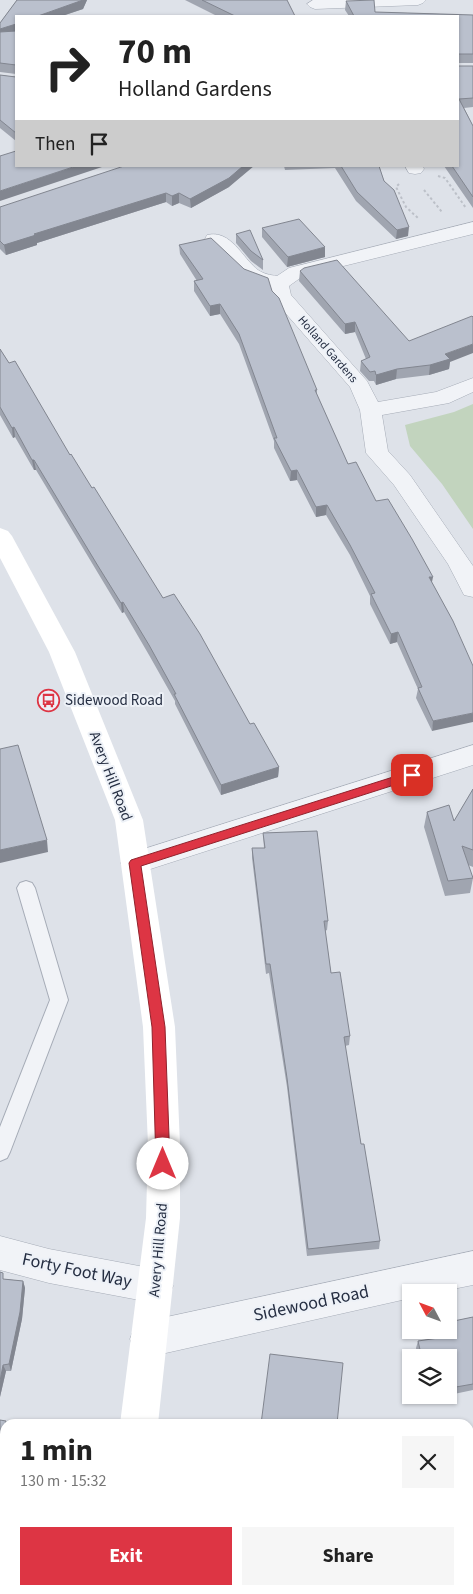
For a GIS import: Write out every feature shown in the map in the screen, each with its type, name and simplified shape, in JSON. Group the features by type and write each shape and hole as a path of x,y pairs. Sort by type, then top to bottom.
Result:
{"street":[{"path":"315,7 418,0"},
{"path":"214,239 228,247 245,269 257,278 281,283 296,272 467,223"},
{"name":"Holland Gardens","path":"281,283 279,291 281,296 360,385 371,410 377,452 402,480 459,562 473,589"},
{"path":"371,410 441,398 473,384"},
{"name":"Avery Hill Road","path":"0,536 62,652 129,820 159,1027 164,1146 162,1218 140,1419"},
{"path":"135,863 473,755"},
{"name":"Forty Foot Way","path":"0,1253 49,1266 155,1286"},
{"name":"Sidewood Road","path":"148,1339 473,1268"}],"lane":[{"path":"0,1152 60,1000 26,888"}],"path":[{"path":"415,169 425,194 467,223"},
{"path":"415,169 445,178 467,223"},
{"path":"415,169 396,187 406,206 424,224"}],"green space":[{"path":"473,404 473,529 442,484 410,446 405,425 454,412"}],"building":[{"path":"17,0 83,0 41,15 15,15 15,24 0,29 0,23"},
{"path":"202,0 287,0 294,15 233,15"},
{"path":"374,0 375,12 473,15 473,54 459,54 459,15 353,15 346,1"},
{"path":"15,31 15,65 0,63 0,32"},
{"path":"459,66 473,66 473,98 459,99"},
{"path":"0,75 15,77 15,132 0,120"},
{"path":"459,99 473,126 473,197 453,167 459,167"},
{"path":"15,151 15,167 73,167 0,191 0,156"},
{"path":"121,167 242,167 229,178 190,199 179,193 172,196 166,193 4,245 0,241 0,207"},
{"path":"342,167 379,167 384,181 394,190 409,227 397,230 357,192"},
{"path":"299,219 325,247 288,257 262,228"},
{"path":"250,230 263,260 251,251 236,234"},
{"path":"211,238 244,269 268,278 272,291 279,298 317,390 315,390 348,464 356,462 376,501 388,499 433,577 429,577 453,621 473,666 473,713 433,721 418,688 422,687 398,632 391,634 371,594 375,593 350,545 327,505 316,507 297,470 291,471 274,438 277,438 239,334 220,304 210,306 194,281 203,279 179,245"},
{"path":"337,260 409,341 472,316 473,344 445,354 450,359 430,365 397,369 376,375 375,371 370,372 361,361 370,357 355,322 345,324 300,271 304,268"},
{"path":"0,349 9,363 15,361 70,455 92,488 94,487 163,598 174,594 200,634 250,724 254,723 279,767 221,785 174,694 176,694 149,645 0,407"},
{"path":"18,745 47,840 0,850 0,749"},
{"path":"473,789 473,850 462,846 473,878 448,881 427,812 449,805 454,821"},
{"path":"317,831 328,921 324,921 331,973 340,972 350,1036 344,1037 361,1144 364,1144 380,1241 308,1249 287,1078 270,964 266,964 252,848 265,848 263,833"},
{"path":"0,1272 3,1273 3,1279 23,1281 20,1312 9,1364 3,1365 0,1381"},
{"path":"473,1317 473,1384 457,1387 457,1349 420,1349 418,1341 458,1339 458,1320"},
{"path":"270,1354 343,1363 337,1419 262,1419"}],"place":[{"name":"Sidewood Road","path":"49,700"}],"route":[{"path":"163,1164 164,1146 159,1027 135,863 412,775"}]}
